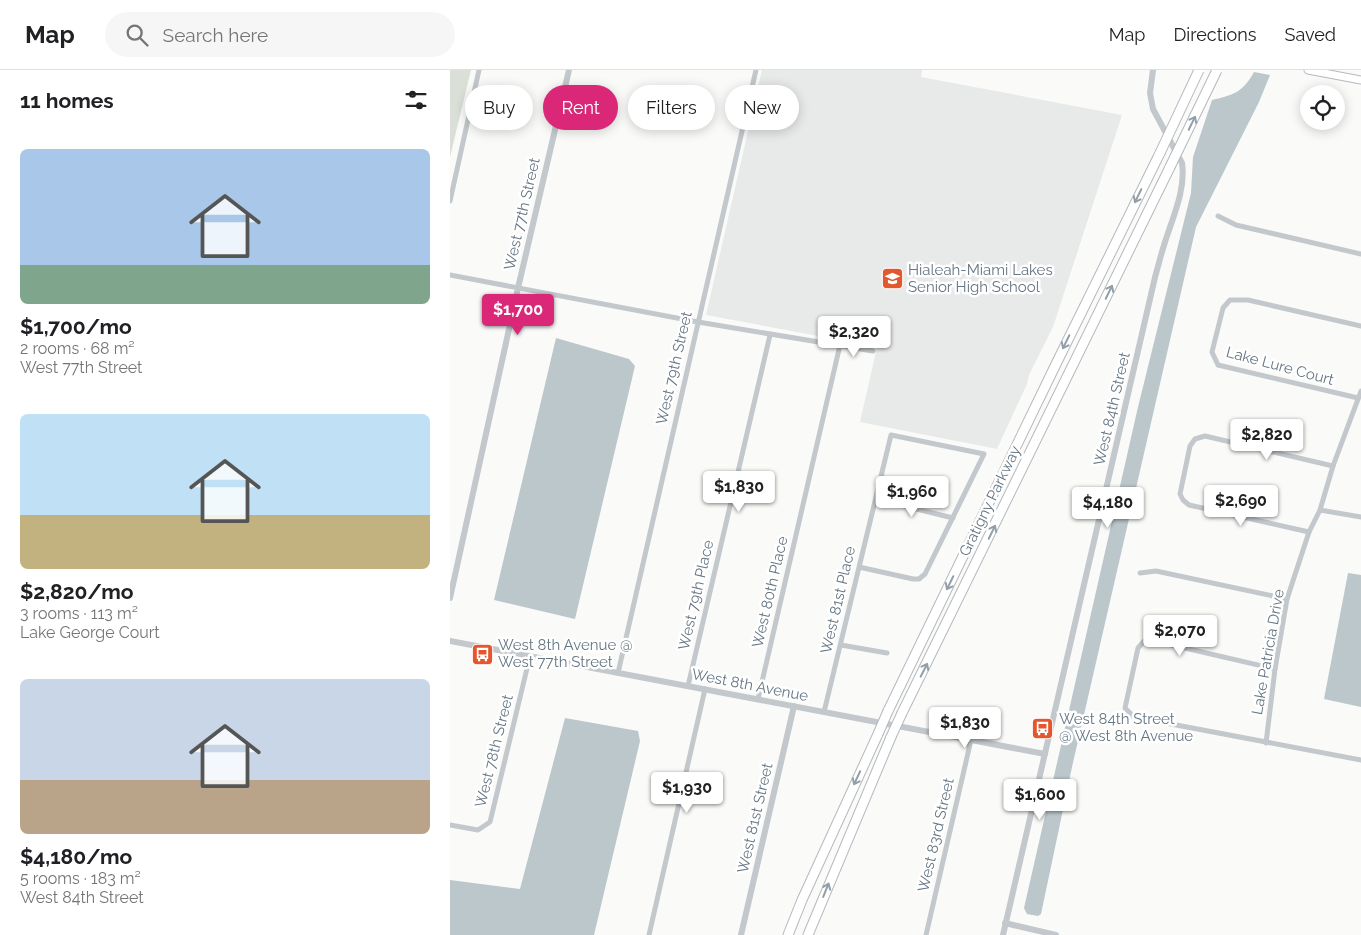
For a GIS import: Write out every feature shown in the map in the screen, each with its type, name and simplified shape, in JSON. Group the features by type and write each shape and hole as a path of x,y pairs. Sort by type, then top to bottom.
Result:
{"highway":[{"name":"Gratigny Parkway","path":"788,935 888,711 1199,70"},
{"name":"Gratigny Parkway","path":"808,935 902,713 1217,70"}],"main road":[{"path":"1308,70 1361,80"}],"street":[{"path":"450,201 480,70"},
{"name":"West 77th Street","path":"450,598 518,288 569,70"},
{"name":"West 79th Street","path":"618,673 756,70"},
{"name":"West 84th Street","path":"1003,935 1150,299 1182,187 1184,173 1182,163 1153,109 1150,93 1153,70"},
{"path":"1218,216 1236,225 1361,254"},
{"path":"450,275 698,322 873,352"},
{"name":"Lake Lure Court","path":"1358,398 1218,364 1212,352 1223,308 1230,300 1248,300 1361,326"},
{"name":"West 79th Place","path":"688,686 770,335"},
{"name":"West 80th Place","path":"758,699 840,345"},
{"name":"Lake Patricia Drive","path":"1266,743 1275,669 1287,599 1309,532 1320,510 1333,466 1361,391"},
{"name":"West 81st Place","path":"824,712 858,567 892,435 984,454 953,518"},
{"path":"1309,532 1189,505 1180,494 1190,446 1195,439 1205,436 1333,466"},
{"path":"858,567 919,579 925,574 953,518 876,499"},
{"path":"1320,510 1361,518"},
{"path":"1140,573 1156,570 1287,599"},
{"path":"1275,669 1146,639 1138,648 1126,708 1134,718 1361,760"},
{"name":"West 8th Avenue","path":"450,641 1045,754"},
{"path":"841,645 888,653"},
{"name":"West 78th Street","path":"450,825 478,830 490,822 530,656"},
{"path":"649,935 705,689"},
{"name":"West 81st Street","path":"741,935 794,706"},
{"name":"West 83rd Street","path":"926,935 971,740"},
{"path":"1005,923 1055,935"}],"shaded area":[{"path":"450,70 471,70 467,85 465,85 465,95 450,157"},
{"name":"Hialeah-Miami Lakes Senior High School","path":"762,70 922,70 921,77 1122,115 1053,327 1029,375 1027,384 997,449 860,422 877,347 706,315 748,130 799,130 799,85 759,85"},
{"path":"1254,72 1270,75 1259,102 1196,227 1072,767 1041,914 1038,916 1027,914 1024,908 1138,407 1191,193 1193,157 1212,100 1237,92 1246,84"},
{"path":"556,338 629,359 635,366 575,619 494,600"},
{"path":"1348,573 1361,575 1361,707 1324,699"},
{"path":"565,718 638,731 640,741 594,935 450,935 450,880 520,889"}],"place":[{"name":"Hialeah-Miami Lakes Senior High School","path":"892,279"},
{"name":"West 8th Avenue @ West 77th Street","path":"482,654"},
{"name":"West 84th Street @ West 8th Avenue","path":"1043,728"}]}
